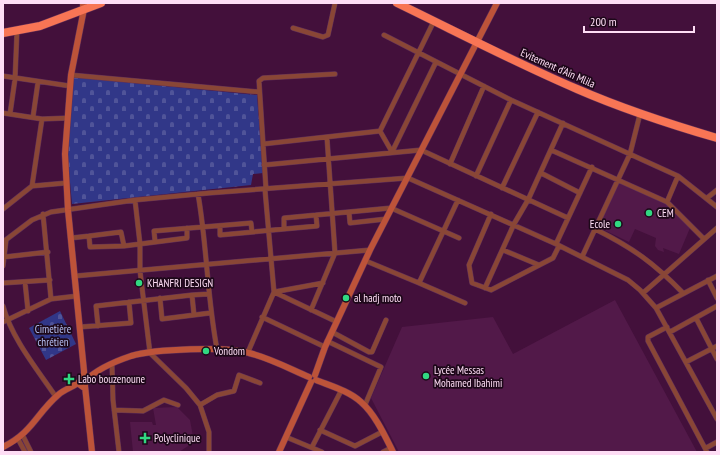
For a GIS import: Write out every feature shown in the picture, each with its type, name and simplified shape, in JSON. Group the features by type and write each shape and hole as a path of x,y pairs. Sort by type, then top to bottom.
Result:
{"highway":[{"path":"3,28 34,23 85,6 101,3"},
{"name":"Evitement d'Ain Mlila","path":"397,3 572,87 640,114 717,138"},
{"name":"Evitement d'Ain Mlila","path":"408,3 477,41 608,98 666,118 717,132"},
{"path":"3,33 40,26 85,6"}],"street":[{"path":"293,28 323,37 328,35 336,3"},
{"path":"279,452 313,379 326,344 370,250 497,3"},
{"path":"85,6 71,75 65,154 68,210 80,327 83,383 92,452"},
{"path":"380,131 434,21"},
{"path":"10,114 15,79 17,31"},
{"path":"384,35 511,100 678,176 717,207"},
{"path":"392,152 436,62"},
{"path":"248,352 274,292 265,190 259,81 263,78 335,74"},
{"path":"71,75 259,92"},
{"path":"3,76 70,86"},
{"path":"33,117 38,82"},
{"path":"450,164 484,86"},
{"path":"476,176 511,100"},
{"path":"502,188 538,112"},
{"path":"3,113 42,119 68,118"},
{"path":"582,257 630,154 640,114"},
{"path":"32,186 42,119"},
{"path":"485,288 514,224 541,173 563,123"},
{"path":"263,144 380,131"},
{"path":"380,131 392,152"},
{"path":"311,310 335,253 327,138"},
{"path":"264,165 421,150 568,218"},
{"path":"551,150 668,202 704,239"},
{"path":"491,214 469,265 472,282 491,290 553,258 568,218 592,167"},
{"path":"541,173 580,193"},
{"path":"668,202 678,176"},
{"path":"3,266 4,242 32,220 43,214 135,200 408,178 514,224 616,273 643,293 656,308 717,419"},
{"path":"3,209 32,186 66,183"},
{"path":"707,198 717,190"},
{"path":"198,194 203,226 210,313 217,348"},
{"path":"135,200 140,244 140,271 150,353 186,388 200,405 209,432 209,452"},
{"path":"419,283 458,200"},
{"path":"284,228 284,218 391,208 458,238"},
{"path":"349,212 350,223 386,219"},
{"path":"43,214 48,252 51,299"},
{"path":"220,226 220,235 317,226 316,215"},
{"path":"155,241 154,231 203,226 252,223 252,232"},
{"path":"89,236 90,247 124,246 187,238 187,228"},
{"path":"643,293 717,228"},
{"path":"595,230 634,249 664,274 683,293"},
{"path":"71,238 122,232 124,246"},
{"path":"75,276 370,250"},
{"path":"503,250 539,264"},
{"path":"4,257 48,252"},
{"path":"366,261 465,303"},
{"path":"656,308 717,276"},
{"path":"3,284 50,280"},
{"path":"708,280 717,298"},
{"path":"24,282 28,311"},
{"path":"274,292 323,283"},
{"path":"274,292 337,322"},
{"path":"98,326 96,306 208,294"},
{"path":"192,295 194,315"},
{"path":"5,321 51,299 77,296"},
{"path":"160,298 162,319 210,313"},
{"path":"80,327 131,323 129,302"},
{"path":"3,306 5,321 56,397"},
{"path":"670,332 717,306"},
{"path":"262,317 381,367 365,405"},
{"path":"696,318 717,359"},
{"path":"332,332 369,352 372,352 386,320"},
{"path":"667,327 648,337 648,341 706,450 717,442"},
{"path":"686,362 717,346"},
{"path":"3,447 20,437 56,397 66,390 83,383 93,375 112,365 132,356 150,353 217,348 248,352 358,399 365,405 392,450 383,452"},
{"path":"112,365 114,410 119,452"},
{"path":"200,405 217,395 234,390 239,375 260,383"},
{"path":"312,448 341,391"},
{"path":"114,410 143,411 164,400 178,405"},
{"path":"320,430 355,446 382,432"},
{"path":"20,437 25,452"},
{"path":"20,437 31,452"},
{"path":"286,437 322,452"}],"shaded area":[{"name":"CEM","path":"618,182 665,203 690,228 679,254 663,248 664,252 658,250 655,246 656,238 635,229 629,242 598,227"},
{"path":"615,300 697,452 399,452 371,398 402,327 493,317 513,354"},
{"path":"177,407 190,420 194,442 179,452 133,452 130,422 152,422 153,425 156,425 153,408"}],"green space":[{"path":"73,77 257,95 263,173 253,174 251,185 72,204 67,150"},
{"name":"Cimetière chrétien","path":"60,311 76,344 46,360 29,328"}],"place":[{"name":"CEM","path":"649,213"},
{"name":"Ecole","path":"618,224"},
{"name":"KHANFRI DESIGN","path":"139,283"},
{"name":"al hadj moto","path":"346,298"},
{"name":"Vondom","path":"206,351"},
{"name":"Lycée Messas Mohamed Ibahimi","path":"426,376"},
{"name":"Labo bouzenoune","path":"69,379"},
{"name":"Polyclinique","path":"145,438"}]}
